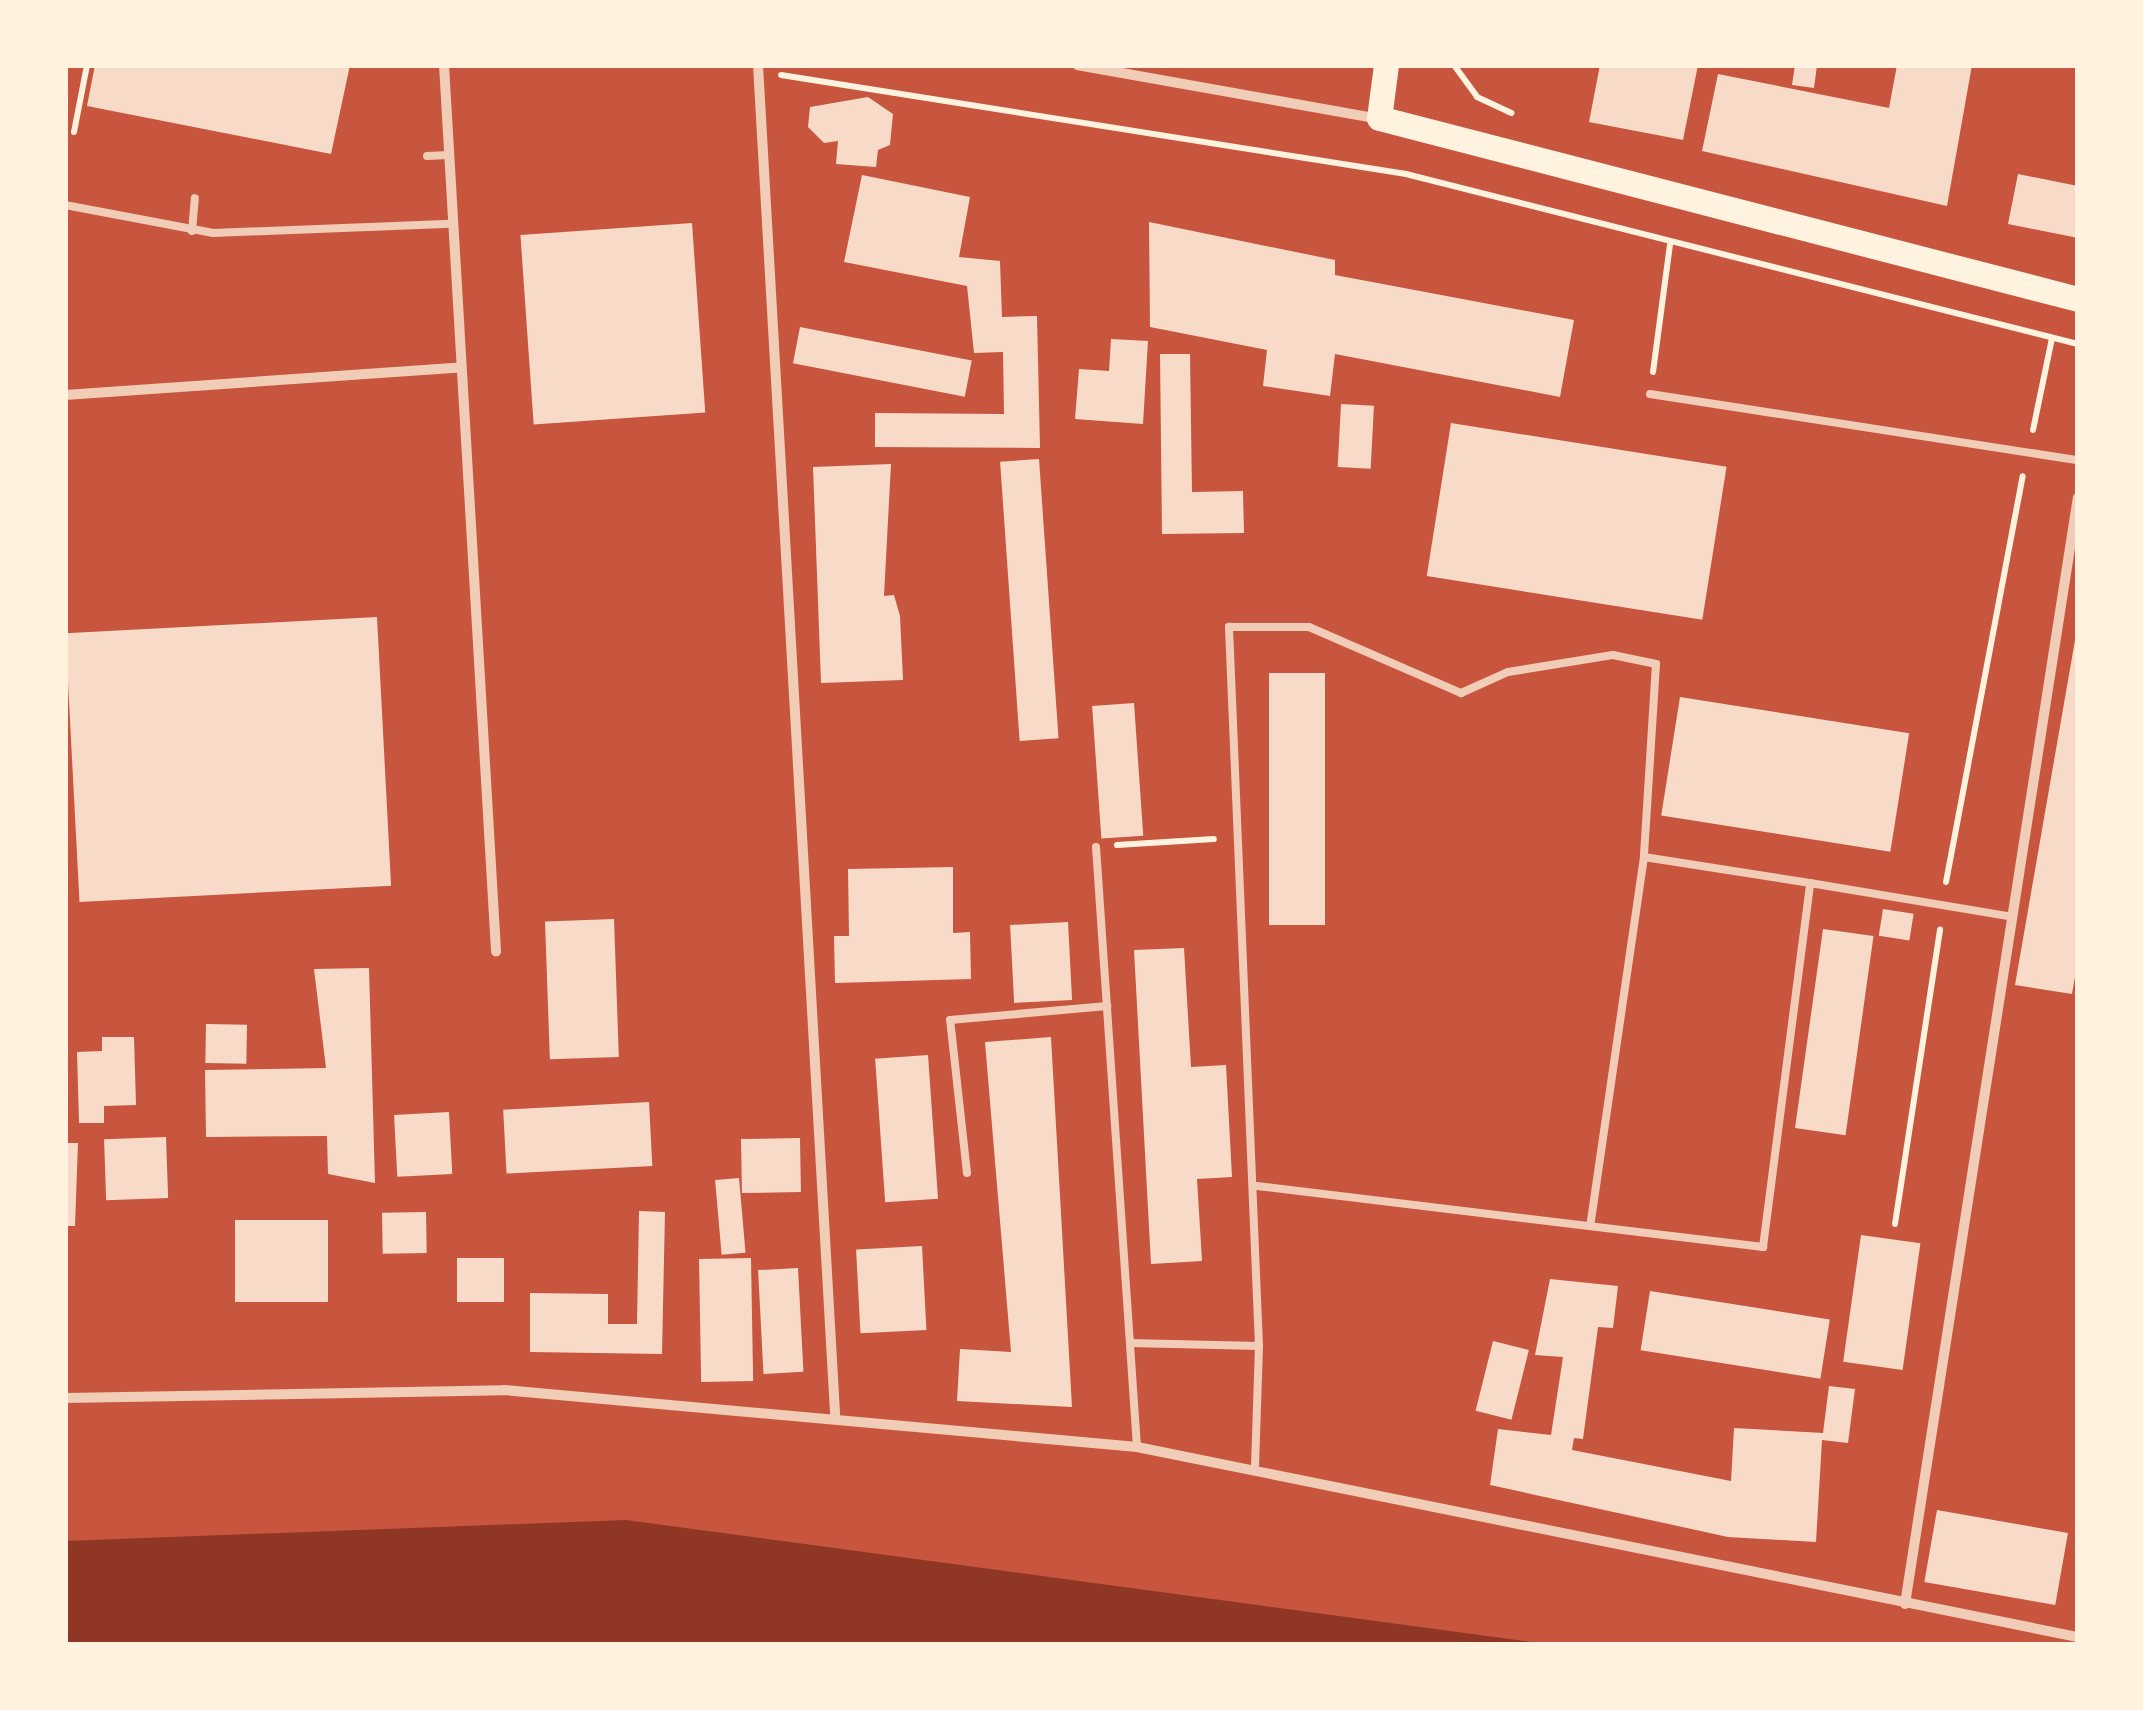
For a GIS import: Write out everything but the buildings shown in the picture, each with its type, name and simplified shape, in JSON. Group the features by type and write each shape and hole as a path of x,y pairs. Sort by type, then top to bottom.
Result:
{"main road":[{"path":"1386,65 1380,118 2078,299"}],"street":[{"path":"444,65 456,368 496,951"},
{"path":"1077,65 1380,118"},
{"path":"758,68 836,1414"},
{"path":"65,395 456,368"},
{"path":"1904,1604 2008,916 2078,497"},
{"path":"65,1398 504,1390 836,1414 1137,1446 1255,1464 2078,1638"}],"lane":[{"path":"426,156 448,155"},
{"path":"192,231 195,198"},
{"path":"65,205 192,231 450,224"},
{"path":"1650,394 2078,460"},
{"path":"1255,1464 1256,1186 1235,837 1229,627 1308,627 1462,693 1508,672 1614,655 1656,664 1644,856 1590,1225"},
{"path":"1096,847 1137,1446"},
{"path":"1644,856 2008,916"},
{"path":"1256,1186 1763,1246 1810,883"},
{"path":"967,1173 950,1020 1107,1006"},
{"path":"1130,1343 1258,1346"}],"path":[{"path":"74,132 87,65"},
{"path":"758,68 1406,174 1670,244 2078,344"},
{"path":"1650,394 1670,244"},
{"path":"1896,1224 1943,906 2052,338"},
{"path":"1096,847 1235,837"}],"shaded area":[{"path":"626,1520 1553,1645 65,1645 65,1541"}]}
